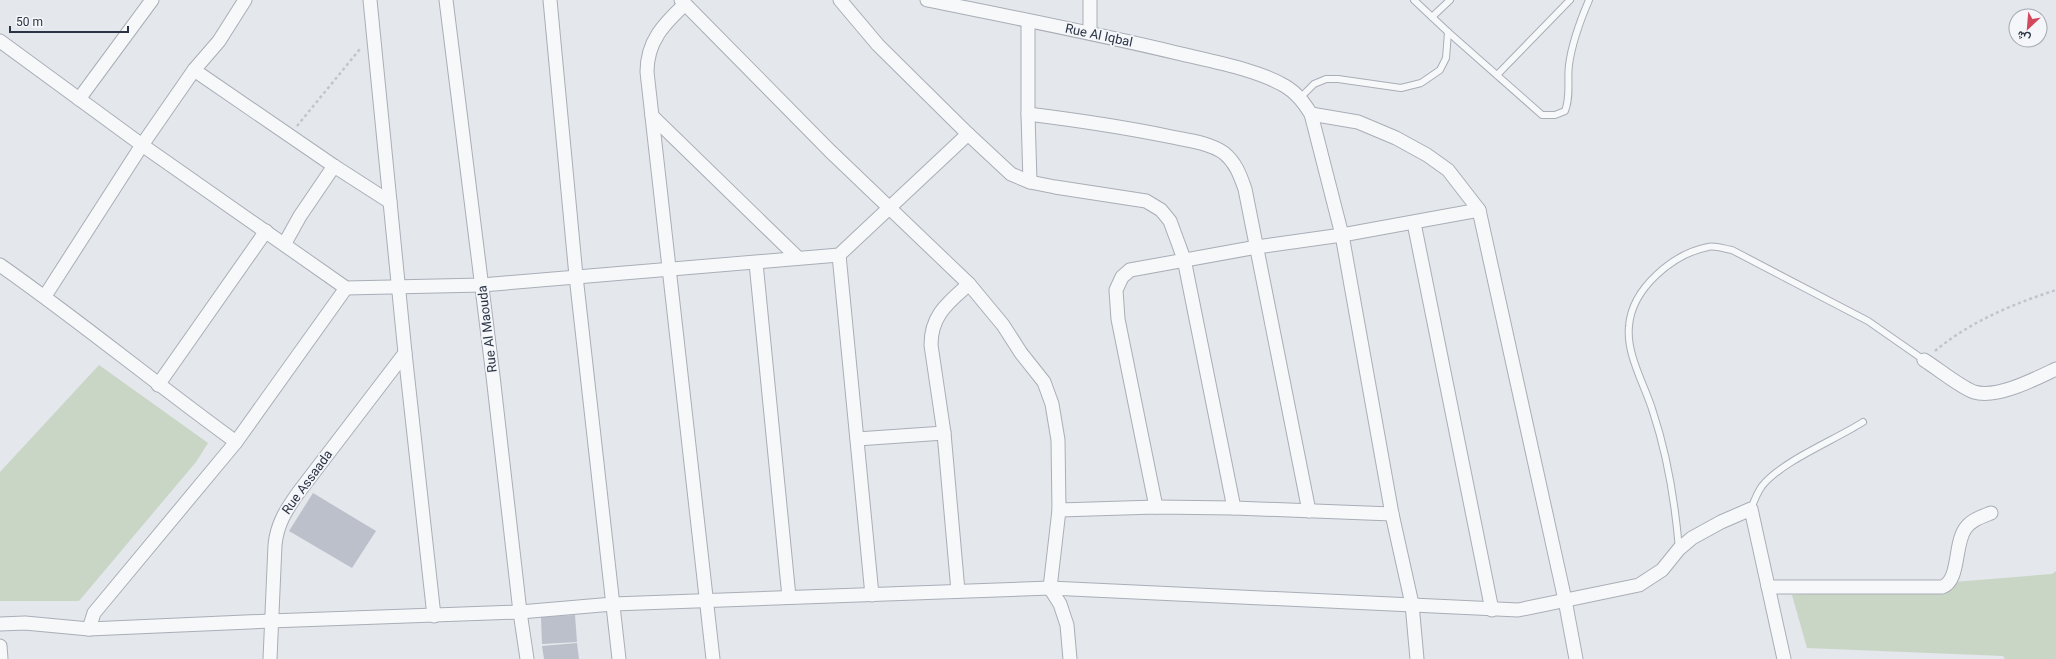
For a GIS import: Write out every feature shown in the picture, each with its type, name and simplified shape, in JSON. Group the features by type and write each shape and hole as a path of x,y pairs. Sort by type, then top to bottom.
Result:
{"street":[{"path":"79,99 152,0"},
{"path":"45,296 142,145 194,70 219,41 245,0"},
{"path":"370,0 398,287 434,616"},
{"name":"Rue Al Maouda","path":"446,0 482,285 520,612 527,659"},
{"path":"550,0 576,276 619,659"},
{"path":"840,0 878,45 968,134 1012,174 1030,182 1055,188 1146,201 1161,210 1170,220 1184,259 1234,508"},
{"name":"Rue Al Iqbal","path":"927,0 1090,33 1207,60 1283,85 1300,98 1311,114"},
{"path":"1090,0 1090,33"},
{"path":"713,659 647,72 648,52 656,34 683,2 830,151 969,284 1004,325 1021,353 1044,382 1052,404 1057,425 1059,510 1050,588 1060,604 1067,624 1070,659"},
{"path":"1028,21 1030,182"},
{"path":"0,41 142,145 285,243 346,288 482,285 839,255 968,134"},
{"path":"194,70 334,166 390,202"},
{"path":"1028,114 1098,122 1195,142 1219,150 1234,163 1240,173 1257,247 1308,511"},
{"path":"1417,659 1412,604 1392,514 1342,235 1311,114 1358,122 1396,138 1427,155 1448,170 1479,210 1565,600 1576,659"},
{"path":"652,116 798,258"},
{"path":"285,243 300,216 334,166"},
{"path":"1156,507 1118,318 1116,290 1122,277 1130,270 1184,259 1342,235 1479,210"},
{"path":"1414,223 1492,610"},
{"path":"158,385 266,231"},
{"path":"839,255 872,595"},
{"path":"756,263 789,598"},
{"path":"0,265 45,296 158,385 236,442"},
{"path":"958,591 944,433 931,345 931,334 938,315 969,284"},
{"path":"89,629 94,613 236,442 346,288"},
{"name":"Rue Assaada","path":"270,659 270,620 276,533 281,518 298,493 405,353"},
{"path":"1924,360 1974,392 1988,393 2031,382 2056,369"},
{"path":"857,439 944,433"},
{"path":"1059,510 1156,507 1234,508 1392,514"},
{"path":"0,624 25,624 89,629 270,620 434,616 520,612 613,604 706,602 1050,588 1412,604 1492,610 1518,610 1639,585 1662,570 1679,549 1692,538 1751,509 1784,659"},
{"path":"1768,587 1942,588 1948,585 1953,577 1954,563 1964,530 1974,520 1991,513"},
{"path":"0,646 1,659"}],"lane":[{"path":"1414,0 1542,116 1555,115 1565,111 1569,101 1569,66 1573,43 1589,0"},
{"path":"1432,17 1450,0"},
{"path":"1497,75 1570,0"},
{"path":"1300,98 1314,84 1326,79 1338,79 1401,88 1421,83 1440,70 1446,58 1448,32"},
{"path":"1679,549 1676,503 1667,460 1653,412 1631,351 1629,326 1631,315 1643,289 1663,269 1686,255 1709,246 1732,250 1868,321 1924,360"},
{"path":"1751,509 1761,487 1771,477 1816,448 1839,437 1863,422"}],"path":[{"path":"290,135 373,34"},
{"path":"1924,360 1949,339 1986,317 2020,301 2056,290"}],"green space":[{"path":"99,365 208,443 196,462 79,601 0,601 0,472"},
{"path":"2056,571 2056,659 2005,659 2003,656 1807,648 1792,595 2052,574"}],"building":[{"path":"313,493 376,531 352,568 289,531"},
{"path":"575,615 577,642 542,644 541,617"},
{"path":"577,643 579,659 544,659 542,646"}]}
